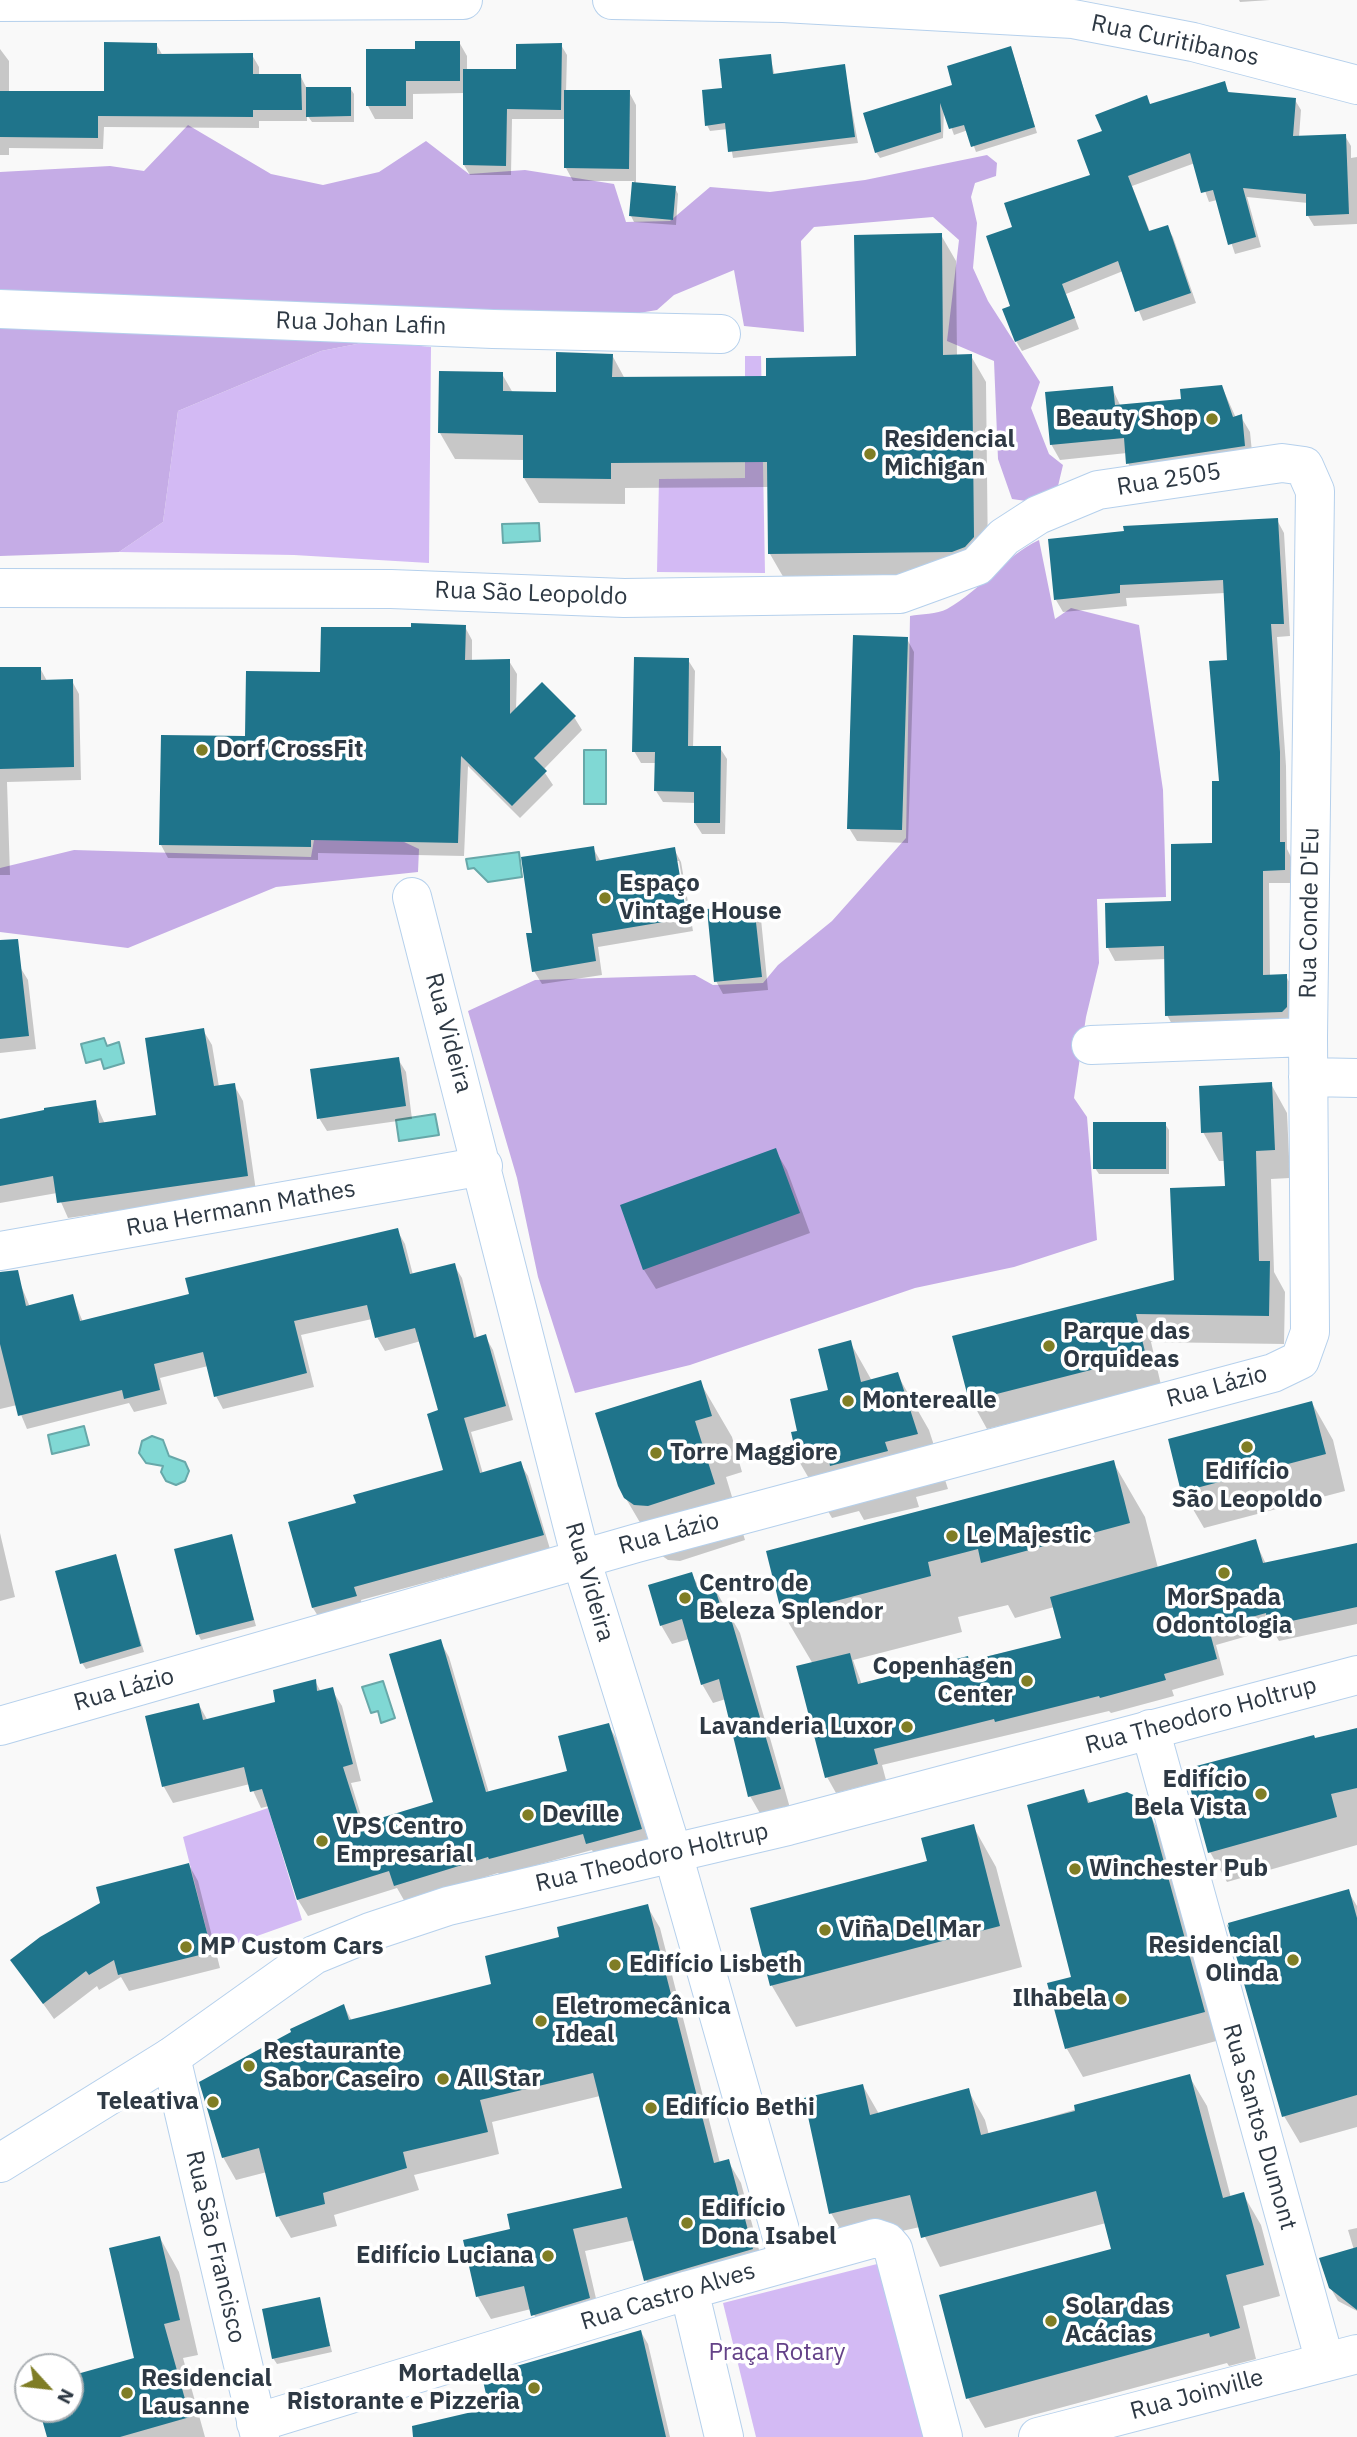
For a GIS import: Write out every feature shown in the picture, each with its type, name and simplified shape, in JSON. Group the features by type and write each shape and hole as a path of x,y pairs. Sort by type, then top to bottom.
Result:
{"street":[{"path":"0,2 463,0"},
{"name":"Rua Curitibanos","path":"611,0 783,3 1073,19 1193,42 1357,85"},
{"name":"Rua Johan Lafin","path":"0,309 494,329 721,334"},
{"name":"Rua 2505","path":"1038,515 1098,490 1282,463 1304,466"},
{"name":"Rua Conde D'Eu","path":"1300,1360 1310,1332 1308,1037 1315,491 1304,466"},
{"name":"Rua São Leopoldo","path":"0,588 391,589 624,598 900,594 977,566 1004,537 1038,515"},
{"name":"Rua Videira","path":"412,897 483,1166 581,1559 673,1854 789,2262"},
{"path":"1091,1045 1308,1037"},
{"path":"1308,1077 1357,1078"},
{"name":"Rua Hermann Mathes","path":"0,1251 483,1166"},
{"name":"Rua Lázio","path":"0,1726 581,1559 1273,1373 1300,1360"},
{"name":"Rua Theodoro Holtrup","path":"0,2163 171,2057 314,1955 448,1906 673,1854 1357,1675"},
{"name":"Rua Santos Dumont","path":"1150,1729 1341,2358"},
{"name":"Rua São Francisco","path":"171,2057 258,2430"},
{"name":"Rua Castro Alves","path":"258,2430 689,2290 875,2238 887,2242 893,2249 943,2437"},
{"path":"689,2290 724,2437"},
{"name":"Rua Joinville","path":"1038,2437 1341,2358"}],"green space":[{"path":"372,341 431,347 429,563 294,555 119,552 163,522 178,411 321,351"},
{"path":"745,356 761,356 765,573 657,572 659,479 745,478"},
{"path":"268,1808 302,1920 212,1952 183,1837"},
{"name":"Praça Rotary","path":"885,2262 929,2437 756,2437 723,2303"}],"shaded area":[{"path":"188,125 271,174 323,185 379,172 426,141 469,174 525,170 614,184 626,222 670,221 710,187 770,192 865,180 987,155 997,163 996,176 975,183 971,197 977,223 973,268 988,301 1040,382 1031,408 1049,454 1063,465 1058,486 1033,502 1012,499 998,459 994,361 947,341 959,240 933,217 814,227 801,241 804,332 744,326 734,270 674,295 657,310 591,321 372,341 321,351 178,411 163,522 119,552 0,556 0,172 110,166 144,171"},
{"path":"1039,540 1055,619 1071,608 1139,625 1163,790 1166,897 1097,899 1099,963 1086,1017 1074,1098 1087,1117 1097,1240 1014,1267 915,1288 690,1365 575,1393 538,1277 517,1178 468,1011 535,980 695,975 713,985 763,983 778,965 832,921 906,838 910,616 947,609 971,593 1015,555"},
{"path":"314,840 402,841 419,849 418,872 276,887 128,948 0,932 0,868 74,850 311,857"}],"water":[{"path":"539,523 540,541 503,543 502,524"},
{"path":"584,750 606,750 606,804 584,804"},
{"path":"519,852 522,877 488,882 474,868 468,869 466,859"},
{"path":"104,1038 107,1046 119,1042 124,1063 104,1069 101,1059 86,1063 81,1044"},
{"path":"435,1114 439,1135 399,1141 396,1120"},
{"path":"84,1426 89,1445 52,1454 48,1435"},
{"path":"152,1436 163,1440 169,1456 185,1462 189,1471 185,1481 176,1485 166,1481 161,1472 163,1466 146,1463 139,1453 142,1441"},
{"path":"383,1681 395,1718 381,1723 378,1711 371,1713 362,1687"}],"building":[{"path":"415,41 460,41 460,81 406,81 406,106 366,106 366,49 415,49"},
{"path":"104,42 157,43 157,54 253,53 253,74 301,74 302,110 253,110 253,117 98,116 98,138 0,137 0,91 104,91"},
{"path":"562,43 561,110 507,109 506,166 463,165 463,69 516,69 516,44"},
{"path":"1011,46 1035,127 971,147 964,125 949,129 940,103 941,132 875,153 863,113 952,85 947,66"},
{"path":"771,54 773,74 845,64 855,137 728,152 725,123 705,126 702,90 722,88 719,59"},
{"path":"1225,81 1228,92 1296,98 1293,136 1346,134 1349,214 1306,216 1306,194 1243,188 1256,237 1228,245 1213,190 1201,193 1190,153 1128,176 1149,231 1168,225 1191,293 1135,312 1118,261 1062,284 1075,318 1015,342 1002,309 1010,306 986,236 1012,227 1004,203 1090,175 1077,140 1102,131 1095,115 1147,95 1150,104"},
{"path":"306,87 351,87 351,116 306,117"},
{"path":"564,90 630,90 629,169 564,168"},
{"path":"632,182 676,186 673,220 629,216"},
{"path":"942,233 943,355 972,354 974,537 965,547 952,552 768,554 767,462 611,463 611,479 523,478 523,435 438,433 439,371 503,372 503,391 556,392 556,352 613,354 612,377 766,376 766,358 856,356 854,235"},
{"path":"1222,385 1233,417 1242,414 1245,446 1126,464 1124,438 1050,445 1045,392 1113,386 1115,405 1181,399 1180,389"},
{"path":"1278,518 1284,624 1271,624 1280,752 1280,842 1285,842 1285,870 1263,871 1263,975 1287,974 1287,1007 1282,1012 1165,1016 1164,946 1106,948 1105,903 1171,901 1171,844 1212,843 1212,781 1219,781 1209,661 1227,660 1223,580 1120,585 1120,593 1054,600 1048,539 1124,531 1123,526"},
{"path":"411,623 466,625 465,660 510,659 510,714 542,682 576,716 534,758 547,771 512,806 461,756 458,843 311,840 311,847 159,845 161,735 245,736 246,671 320,672 321,627 411,627"},
{"path":"853,635 908,637 902,830 847,829"},
{"path":"634,657 689,658 688,746 721,746 720,823 694,823 694,792 654,791 655,752 632,752"},
{"path":"0,667 41,667 41,680 73,679 74,767 0,769"},
{"name":"Espaço Vintage House","path":"594,846 596,861 675,847 687,918 592,934 596,961 532,972 526,933 532,933 521,857"},
{"path":"754,904 762,977 714,982 707,909"},
{"path":"18,939 29,1036 0,1039 0,940"},
{"path":"204,1028 214,1086 235,1083 248,1176 57,1203 53,1176 0,1186 0,1119 44,1108 96,1100 99,1123 156,1115 145,1038"},
{"path":"399,1057 406,1106 317,1119 310,1069"},
{"path":"1272,1082 1275,1150 1256,1151 1259,1261 1270,1261 1269,1316 1136,1314 1146,1356 969,1401 952,1336 1174,1280 1170,1188 1225,1186 1222,1132 1201,1133 1199,1086"},
{"path":"1093,1122 1166,1122 1166,1169 1093,1169"},
{"path":"776,1148 800,1213 643,1270 620,1205"},
{"path":"398,1228 410,1274 455,1263 474,1338 486,1334 506,1406 464,1418 480,1473 521,1461 544,1535 354,1587 357,1596 312,1608 288,1522 356,1503 353,1495 443,1470 427,1414 438,1410 415,1328 375,1338 367,1305 294,1321 307,1373 214,1397 203,1352 154,1364 160,1390 124,1399 122,1390 18,1416 0,1344 0,1272 18,1270 26,1306 73,1294 80,1321 189,1294 185,1278"},
{"name":"Monterealle","path":"851,1340 861,1382 898,1372 918,1434 885,1442 888,1451 830,1466 828,1456 798,1463 791,1432 797,1431 790,1399 828,1390 818,1349"},
{"name":"Torre Maggiore","path":"701,1380 712,1416 695,1421 715,1484 648,1506 634,1505 624,1498 618,1486 595,1413"},
{"name":"Edifício São Leopoldo","path":"1312,1401 1326,1454 1181,1492 1168,1439"},
{"name":"Le Majestic","path":"1114,1460 1130,1523 981,1563 978,1549 928,1562 931,1576 782,1615 766,1551"},
{"path":"232,1534 254,1620 196,1635 174,1549"},
{"path":"1256,1539 1263,1563 1357,1543 1357,1607 1268,1626 1266,1613 1209,1629 1217,1659 1164,1674 1166,1680 1100,1698 1099,1696 995,1722 994,1719 874,1749 878,1764 825,1778 796,1666 850,1653 858,1684 968,1656 969,1661 1061,1638 1050,1597"},
{"path":"116,1554 141,1646 80,1664 55,1571"},
{"path":"692,1572 697,1587 713,1582 723,1614 729,1612 781,1789 748,1797 719,1679 701,1685 682,1619 660,1626 648,1585"},
{"path":"441,1639 486,1792 567,1771 558,1736 609,1723 642,1829 586,1844 583,1834 489,1859 488,1857 394,1886 389,1871 297,1900 262,1789 250,1792 244,1767 162,1787 145,1716 199,1703 203,1720 275,1702 273,1690 316,1679 317,1691 333,1687 353,1764 343,1767 361,1824 433,1802 389,1654"},
{"name":"Edifício Bela Vista","path":"1357,1728 1357,1788 1331,1794 1337,1817 1208,1853 1185,1769 1314,1735 1315,1738"},
{"path":"1084,1789 1088,1803 1127,1792 1142,1799 1150,1811 1205,2012 1065,2049 1047,1983 1071,1977 1027,1805"},
{"path":"974,1824 1000,1926 770,1986 750,1908 927,1861 921,1838"},
{"path":"189,1863 212,1952 118,1975 114,1960 89,1975 86,1971 43,2004 10,1960 40,1937 100,1903 96,1887"},
{"path":"1349,1889 1357,1918 1357,2095 1282,2117 1227,1924 1229,1928 1228,1923"},
{"path":"648,1904 714,2163 729,2159 753,2249 644,2281 627,2217 573,2229 590,2298 531,2316 524,2286 476,2297 463,2240 510,2229 507,2214 622,2188 593,2073 480,2100 488,2132 403,2152 407,2168 323,2193 325,2204 276,2217 259,2148 222,2158 199,2082 291,2032 290,2029 344,2004 349,2020 491,1984 485,1956 559,1937 557,1927"},
{"path":"1190,2074 1223,2198 1244,2192 1264,2265 1226,2275 1240,2328 1210,2337 1209,2333 966,2399 939,2295 1111,2249 1096,2191 921,2238 910,2195 829,2214 804,2098 863,2084 870,2115 969,2088 981,2135 1075,2111 1074,2105"},
{"path":"160,2236 180,2320 164,2324 190,2417 120,2437 47,2437 43,2423 84,2423 84,2372 134,2358 109,2248"},
{"path":"1357,2247 1357,2310 1329,2288 1319,2258"},
{"path":"320,2297 330,2346 272,2359 262,2309"},
{"path":"641,2330 666,2437 413,2437 412,2426 489,2408 482,2376"}],"place":[{"name":"Beauty Shop","path":"1212,419"},
{"name":"Residencial Michigan","path":"870,454"},
{"name":"Dorf CrossFit","path":"202,750"},
{"name":"Espaço Vintage House","path":"605,898"},
{"name":"Parque das Orquideas","path":"1049,1346"},
{"name":"Monterealle","path":"848,1401"},
{"name":"Edifício São Leopoldo","path":"1247,1447"},
{"name":"Torre Maggiore","path":"656,1453"},
{"name":"Le Majestic","path":"952,1536"},
{"name":"MorSpada Odontologia","path":"1224,1573"},
{"name":"Centro de Beleza Splendor","path":"685,1598"},
{"name":"Copenhagen Center","path":"1027,1681"},
{"name":"Lavanderia Luxor","path":"907,1727"},
{"name":"Edifício Bela Vista","path":"1261,1794"},
{"name":"Deville","path":"528,1815"},
{"name":"VPS Centro Empresarial","path":"322,1841"},
{"name":"Winchester Pub","path":"1075,1869"},
{"name":"Viña Del Mar","path":"825,1930"},
{"name":"MP Custom Cars","path":"186,1947"},
{"name":"Residencial Olinda","path":"1293,1960"},
{"name":"Edifício Lisbeth","path":"615,1965"},
{"name":"Ilhabela","path":"1121,1999"},
{"name":"Eletromecânica Ideal","path":"541,2021"},
{"name":"Restaurante Sabor Caseiro","path":"249,2066"},
{"name":"All Star","path":"443,2079"},
{"name":"Teleativa","path":"213,2102"},
{"name":"Edifício Bethi","path":"651,2108"},
{"name":"Edifício Dona Isabel","path":"687,2223"},
{"name":"Edifício Luciana","path":"548,2256"},
{"name":"Solar das Acácias","path":"1051,2321"},
{"name":"Mortadella Ristorante e Pizzeria","path":"534,2388"},
{"name":"Residencial Lausanne","path":"127,2393"}]}
